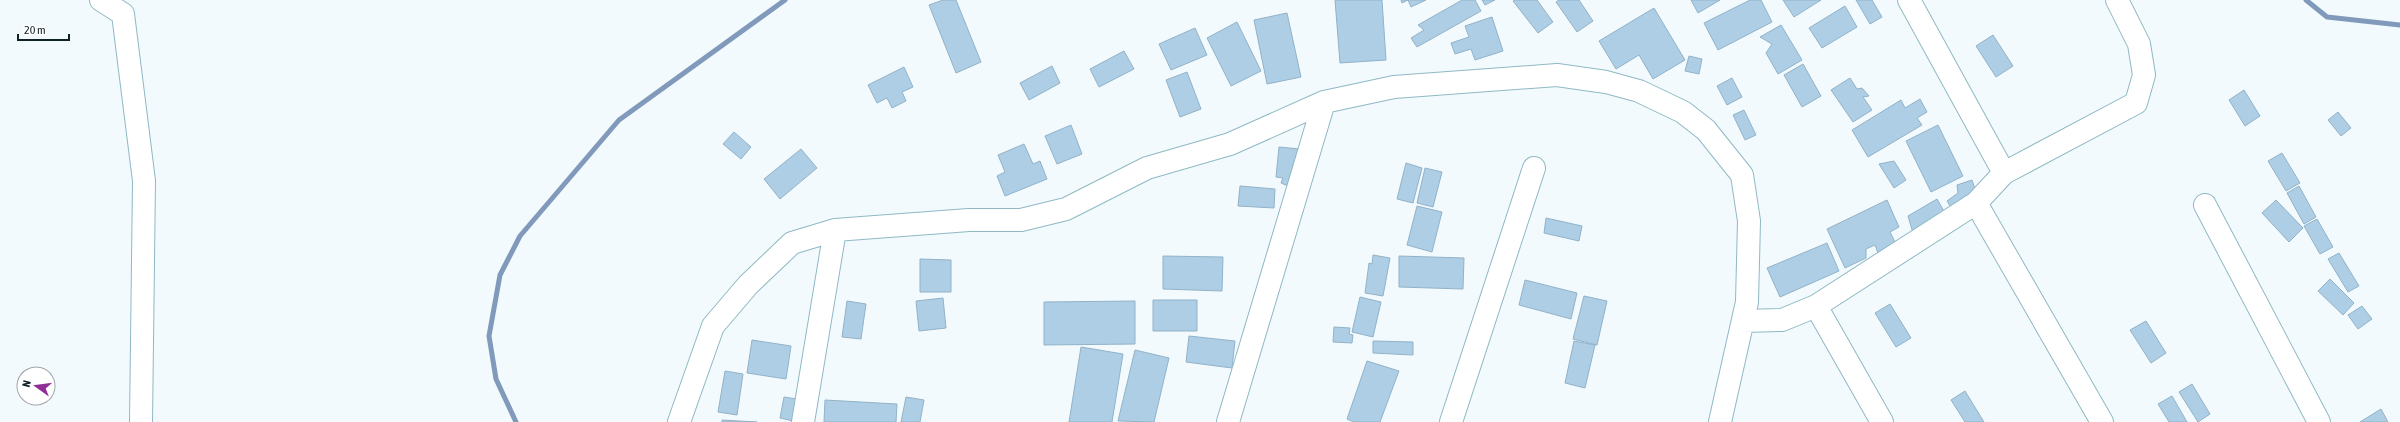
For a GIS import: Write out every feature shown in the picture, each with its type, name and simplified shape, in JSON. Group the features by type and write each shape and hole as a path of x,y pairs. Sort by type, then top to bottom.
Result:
{"street":[{"path":"101,0 123,7 144,181 141,422"},
{"path":"1909,0 2004,174"},
{"path":"1743,321 1782,320 1816,306 1976,203 2004,174 2136,103 2144,75 2139,44 2117,0"},
{"path":"679,422 712,326 748,285 792,243 835,230 969,220 1021,220 1066,209 1147,168 1230,144 1324,102 1394,87 1556,75 1606,82 1640,91 1683,112 1706,130 1742,175 1749,221 1747,302 1720,422"},
{"path":"1228,422 1324,102"},
{"path":"1451,422 1534,168"},
{"path":"1976,203 2102,422"},
{"path":"2204,205 2319,422"},
{"path":"803,422 835,230"},
{"path":"1816,306 1882,422"}],"building":[{"path":"943,0 956,0 981,62 956,73 929,5"},
{"path":"1335,0 1382,0 1386,60 1340,63"},
{"path":"1401,0 1408,0 1402,3"},
{"path":"1408,0 1426,0 1411,7"},
{"path":"1462,0 1475,0 1481,11 1417,47 1411,38 1424,30 1418,25"},
{"path":"1482,0 1495,0 1485,5"},
{"path":"1537,0 1553,22 1538,33 1513,1"},
{"path":"1559,0 1579,0 1593,21 1577,32 1556,2"},
{"path":"1691,0 1720,0 1698,13"},
{"path":"1750,0 1761,0 1772,22 1718,50 1704,23"},
{"path":"1783,0 1821,0 1794,17"},
{"path":"1856,0 1872,0 1882,17 1870,24"},
{"path":"1845,6 1857,27 1822,48 1809,28"},
{"path":"1654,8 1685,60 1653,79 1639,55 1616,69 1599,41"},
{"path":"1287,13 1301,77 1267,84 1254,20"},
{"path":"1492,17 1503,51 1475,60 1471,49 1455,54 1451,43 1469,37 1465,26"},
{"path":"1237,22 1261,71 1231,86 1207,38"},
{"path":"1781,25 1802,60 1778,74 1766,53 1772,44 1760,37"},
{"path":"1195,28 1207,55 1171,70 1159,44"},
{"path":"1993,35 2013,66 1996,77 1976,46"},
{"path":"1124,51 1134,69 1099,87 1090,69"},
{"path":"1689,56 1702,59 1699,74 1685,71"},
{"path":"1803,64 1821,96 1802,107 1784,75"},
{"path":"1052,66 1060,83 1029,100 1020,83"},
{"path":"904,67 913,87 902,92 906,101 892,108 887,98 877,103 868,85"},
{"path":"1187,72 1201,109 1180,117 1166,80"},
{"path":"1732,78 1742,97 1727,105 1717,86"},
{"path":"1850,78 1857,89 1862,88 1869,96 1863,97 1872,110 1853,122 1831,90"},
{"path":"2244,90 2260,116 2245,126 2229,100"},
{"path":"1920,99 1927,112 1917,118 1922,125 1868,157 1852,130 1901,100 1905,108"},
{"path":"1744,110 1756,135 1745,140 1733,115"},
{"path":"2338,112 2351,128 2341,136 2328,120"},
{"path":"1071,125 1082,154 1057,164 1045,136"},
{"path":"1938,125 1963,176 1931,192 1906,141"},
{"path":"734,132 751,147 741,159 723,144"},
{"path":"1024,144 1033,164 1040,161 1047,179 1005,196 997,176 1005,172 998,155"},
{"path":"1279,147 1300,149 1293,188 1281,183 1283,178 1276,177"},
{"path":"801,149 817,168 780,199 764,179"},
{"path":"2282,153 2300,183 2286,191 2268,161"},
{"path":"1894,161 1906,180 1894,188 1879,164"},
{"path":"1406,163 1422,168 1413,203 1397,199"},
{"path":"1425,168 1442,172 1433,207 1417,203"},
{"path":"1972,180 1976,192 1952,209 1947,201 1958,193 1957,185"},
{"path":"1240,186 1275,189 1274,208 1238,206"},
{"path":"2299,186 2316,217 2304,224 2287,193"},
{"path":"1937,199 1945,213 1913,233 1908,216"},
{"path":"1887,200 1899,227 1890,232 1896,244 1878,253 1875,245 1866,249 1866,258 1845,268 1827,229"},
{"path":"2276,200 2303,228 2289,242 2262,213"},
{"path":"1417,206 1442,212 1432,252 1407,245"},
{"path":"1546,218 1582,226 1579,241 1544,233"},
{"path":"2317,219 2333,247 2320,254 2304,226"},
{"path":"1827,243 1839,271 1780,297 1767,268"},
{"path":"2339,253 2359,286 2348,292 2328,259"},
{"path":"1373,255 1390,258 1383,296 1365,293 1369,263 1372,264"},
{"path":"1163,256 1223,257 1222,291 1163,289"},
{"path":"1399,256 1464,258 1463,289 1399,287"},
{"path":"920,259 951,260 951,292 920,292"},
{"path":"2330,279 2354,303 2343,315 2318,291"},
{"path":"1525,280 1577,293 1571,319 1519,305"},
{"path":"1584,296 1607,301 1597,345 1573,339"},
{"path":"1360,297 1381,302 1373,337 1352,332"},
{"path":"943,298 946,328 919,331 916,301"},
{"path":"1153,300 1197,300 1197,331 1153,331"},
{"path":"847,301 866,304 861,339 842,337"},
{"path":"1135,301 1135,344 1044,345 1044,302"},
{"path":"1890,304 1911,338 1896,347 1875,313"},
{"path":"2362,306 2372,319 2358,329 2348,315"},
{"path":"2146,321 2166,353 2151,363 2130,330"},
{"path":"1334,327 1350,328 1349,334 1353,335 1352,343 1333,342"},
{"path":"1189,336 1235,341 1232,368 1186,362"},
{"path":"752,340 791,346 786,379 747,373"},
{"path":"1373,341 1413,342 1413,355 1373,353"},
{"path":"1574,341 1595,345 1585,388 1565,383"},
{"path":"1081,347 1123,354 1112,422 1069,422"},
{"path":"1135,350 1169,358 1154,422 1118,421"},
{"path":"1367,361 1399,371 1380,422 1354,422 1347,419"},
{"path":"725,371 743,374 737,415 718,412"},
{"path":"2192,384 2210,414 2198,422 2179,392"},
{"path":"1965,391 1984,422 1965,422 1951,400"},
{"path":"2172,396 2187,422 2169,422 2158,404"},
{"path":"784,397 797,399 793,421 780,418"},
{"path":"906,397 924,400 920,422 901,422"},
{"path":"825,400 897,404 896,422 824,422"},
{"path":"2381,409 2388,422 2360,422"},
{"path":"722,420 757,422 722,422"}],"waterway":[{"path":"516,422 496,379 489,336 500,275 520,236 619,120 785,0"},
{"path":"2306,0 2327,17 2400,25"}]}
